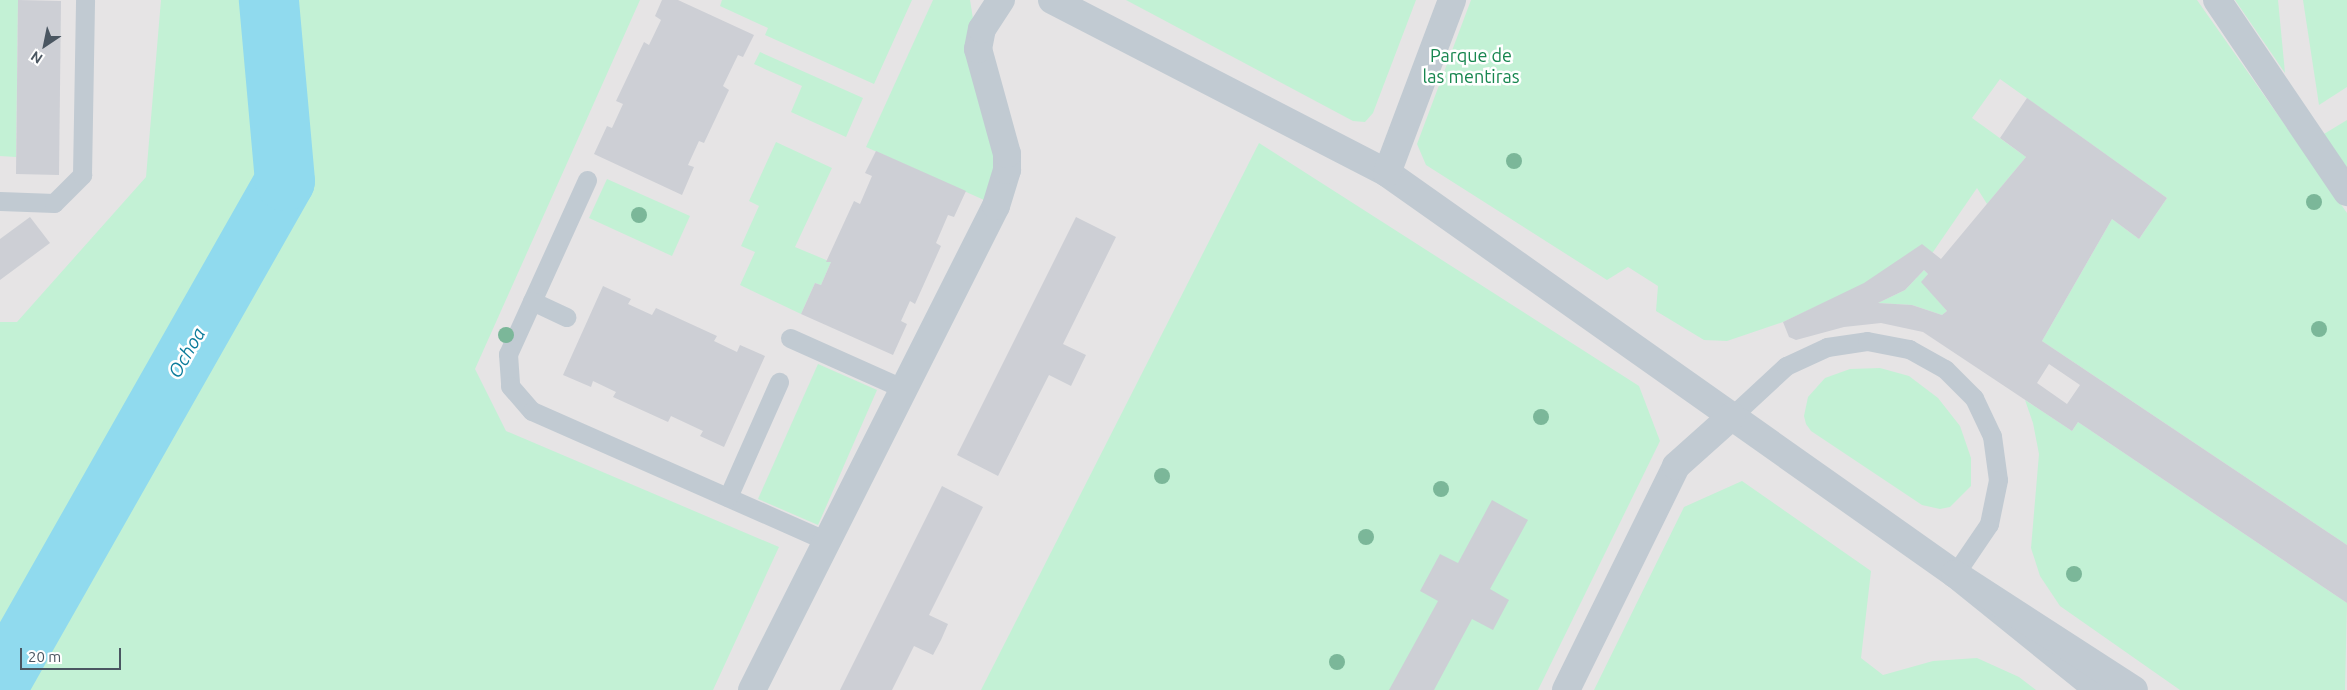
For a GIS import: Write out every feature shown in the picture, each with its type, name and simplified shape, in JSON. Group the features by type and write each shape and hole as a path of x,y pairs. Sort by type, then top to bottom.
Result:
{"street":[{"path":"752,690 996,206 1007,170 1007,154 978,49 982,29 1000,0"},
{"path":"1052,0 1387,173 1955,574 2134,690"},
{"path":"1387,173 1452,0"},
{"path":"2217,0 2347,192"},
{"path":"1566,690 1676,466 1732,416"},
{"path":"1955,574 2099,690"}],"lane":[{"path":"0,202 54,203 82,175 85,0"},
{"path":"587,180 508,354 510,386 532,411 827,541"},
{"path":"532,301 567,317"},
{"path":"790,338 904,389"},
{"path":"1732,416 1786,366 1827,346 1868,341 1909,349 1945,369 1974,398 1992,436 1998,480 1989,524 1955,574"},
{"path":"728,497 778,382"}],"shaded area":[{"path":"0,0 2347,0 2347,690 0,690"}],"green space":[{"path":"0,0 18,0 16,157 0,156"},
{"path":"161,0 640,0 475,369 506,431 779,547 713,690 0,690 0,322 17,322 146,177"},
{"path":"722,0 912,0 874,84 765,35 768,28 720,6"},
{"path":"933,0 970,0 997,169 984,200 866,147"},
{"path":"1126,0 1416,0 1373,113 1365,122 1353,121"},
{"name":"Parque de las mentiras","path":"1471,0 2197,0 2347,213 2347,545 2042,341 2112,219 2139,239 2167,198 2000,79 1972,118 2026,157 1987,204 1977,188 1933,252 1783,322 1727,341 1704,340 1656,311 1658,286 1628,267 1607,280 1426,165 1417,144"},
{"path":"2235,0 2278,0 2285,73"},
{"path":"2303,0 2347,0 2347,87 2319,105"},
{"path":"760,52 863,98 846,137 791,112 802,86 754,64"},
{"path":"2347,120 2347,168 2324,134"},
{"path":"776,142 832,168 795,247 831,262 821,285 815,283 801,314 740,285 755,252 741,246 759,206 749,201"},
{"path":"1259,143 1639,386 1660,441 1538,690 981,690"},
{"path":"607,179 690,216 672,256 589,218"},
{"path":"1924,270 1928,274 1922,282 1947,311 1942,315 1912,305 1878,303 1905,290"},
{"path":"818,364 877,390 818,525 758,499"},
{"path":"1880,368 1909,376 1938,398 1960,426 1971,458 1971,486 1950,507 1940,509 1922,505 1811,431 1806,424 1804,416 1808,397 1825,378 1850,369"},
{"path":"2025,400 2072,431 2078,422 2347,603 2345,690 2180,690 2060,606 2040,576 2031,548 2039,454 2033,423"},
{"path":"1742,481 1871,571 1861,658 1883,675 1933,661 1977,658 2019,677 2036,690 1594,690 1684,507"}],"building":[{"path":"18,0 61,1 59,175 16,174"},
{"path":"662,0 678,0 754,35 743,57 738,55 723,86 729,90 704,143 699,141 688,165 694,167 682,195 594,154 607,126 612,128 623,104 616,101 644,42 649,45 661,20 655,16"},
{"path":"2027,98 2167,198 2139,239 2112,219 2042,341 2347,545 2347,603 2078,422 2072,431 1923,332 1881,323 1844,327 1796,340 1789,337 1783,322 1864,283 1922,244 1941,259 2026,157 2000,138","holes":["1924,270 1928,274 1921,282 1947,311 1942,315 1912,305 1878,303 1905,290","2049,364 2080,385 2067,404 2037,383"]},
{"path":"876,151 966,191 954,217 948,215 936,243 941,246 915,304 910,301 901,321 907,324 893,355 801,314 815,283 821,285 831,262 826,262 854,201 860,204 872,176 865,173"},
{"path":"30,217 50,243 0,280 0,239"},
{"path":"1076,217 1116,237 1063,344 1086,355 1071,386 1049,375 998,476 957,455"},
{"path":"603,286 631,299 628,304 652,315 656,308 717,336 714,341 737,352 740,345 765,356 724,447 700,436 703,431 671,416 668,422 613,397 616,392 593,381 591,387 563,375"},
{"path":"942,486 983,507 929,615 948,624 941,640 933,655 914,646 892,690 840,690"},
{"path":"1492,500 1528,520 1490,589 1509,600 1493,630 1472,619 1434,690 1389,690 1438,601 1420,591 1440,554 1458,563"}],"waterway":[{"name":"Ochoa","path":"0,683 285,181 269,0"}]}
